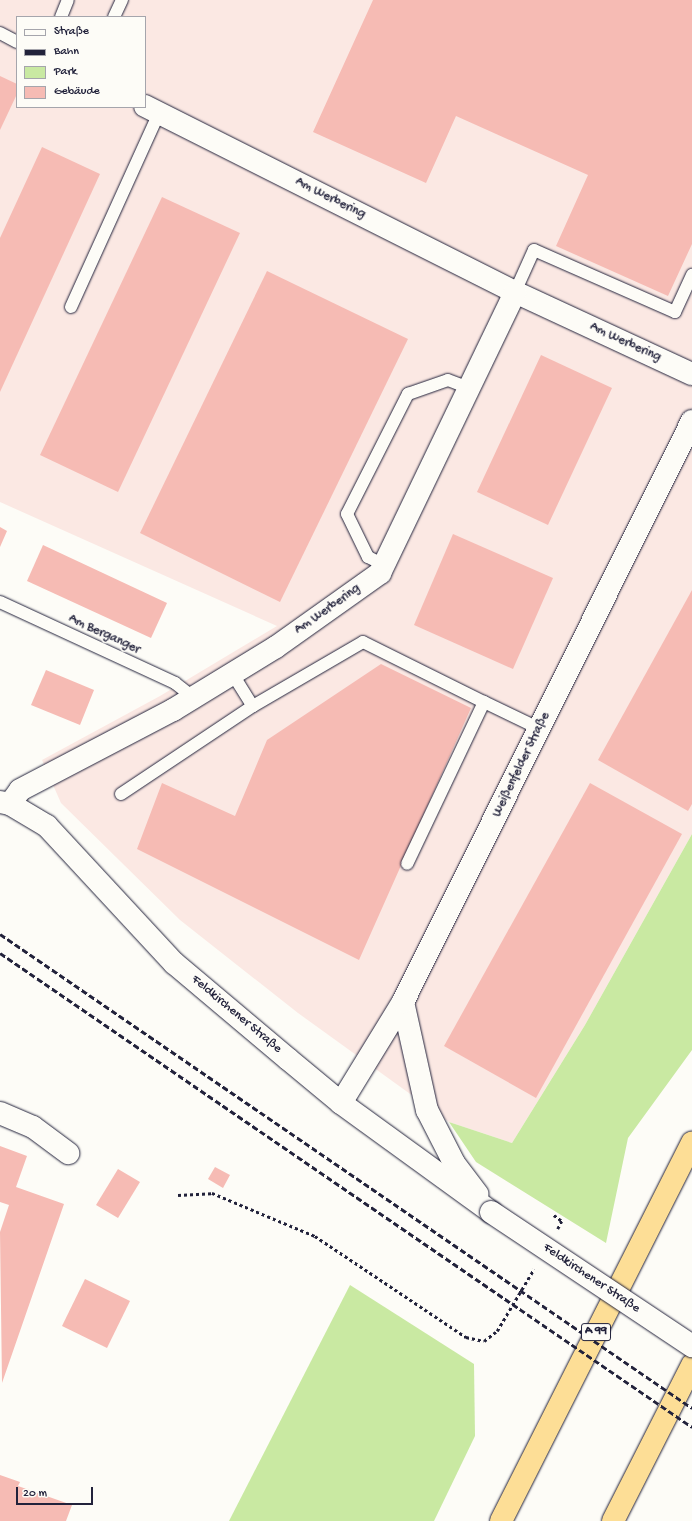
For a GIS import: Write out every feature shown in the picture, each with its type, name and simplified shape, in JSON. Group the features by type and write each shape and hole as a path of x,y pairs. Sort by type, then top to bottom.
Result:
{"highway":[{"name":"A 99","path":"501,1521 692,1143"},
{"path":"613,1521 692,1365"}],"street":[{"name":"Am Werbering","path":"152,109 515,292 692,374"},
{"name":"Am Werbering","path":"5,803 20,790 193,697 232,673 380,574 515,292"},
{"name":"Weißenfelder Straße","path":"341,1103 403,1002 692,421"},
{"name":"Feldkirchener Straße","path":"5,803 47,826 174,963 341,1103 491,1212 692,1346"},
{"name":"Feldkirchener Straße","path":"403,1002 427,1110 454,1163 491,1212"},
{"path":"0,1114 33,1127 68,1153"}],"lane":[{"path":"61,16 68,0"},
{"path":"114,16 122,0"},
{"path":"0,33 16,41"},
{"path":"71,307 152,109"},
{"path":"515,292 534,250 675,312 692,275"},
{"path":"384,565 368,557 347,514 408,394 448,380 469,388"},
{"name":"Am Berganger","path":"0,602 174,683 193,697"},
{"path":"121,794 253,706 363,642 540,729"},
{"path":"232,673 253,706"},
{"path":"407,864 484,702"}],"path":[{"path":"178,1195 212,1193 315,1236 466,1338 484,1341 497,1331 536,1266"},
{"path":"554,1215 562,1221 555,1234"}],"shaded area":[{"path":"0,0 692,0 692,834 585,1025 512,1143 449,1122 298,1013 180,920 61,803 42,760 160,696 277,626 0,502"}],"green space":[{"path":"692,834 692,1050 628,1138 606,1243 476,1162 449,1122 512,1143 585,1025"},
{"path":"350,1285 474,1364 475,1436 434,1521 229,1521"}],"building":[{"path":"373,0 692,0 692,244 668,296 556,246 588,175 456,116 426,183 313,132"},
{"path":"0,76 16,84 16,96 0,130"},
{"path":"42,147 100,174 0,392 0,238"},
{"path":"162,197 240,233 118,492 40,455"},
{"path":"267,271 408,339 280,602 140,533"},
{"path":"541,355 612,388 548,525 477,492"},
{"path":"0,527 7,531 0,547"},
{"path":"453,534 553,578 513,669 414,625"},
{"path":"43,545 167,603 151,638 27,581"},
{"path":"692,590 692,804 688,811 598,760"},
{"path":"381,664 471,708 359,960 137,849 162,783 235,816 267,740"},
{"path":"46,670 94,690 80,725 31,705"},
{"path":"590,783 682,834 536,1098 444,1046"},
{"path":"0,1146 27,1156 16,1187 64,1204 2,1383 0,1232 9,1205 0,1202"},
{"path":"215,1167 230,1175 223,1188 208,1179"},
{"path":"118,1169 140,1182 118,1218 96,1205"},
{"path":"85,1279 130,1301 107,1348 62,1326"},
{"path":"0,1475 20,1482 18,1486 72,1505 66,1521 0,1521"}],"railway":[{"path":"0,934 692,1408"},
{"path":"0,953 692,1427"}]}
